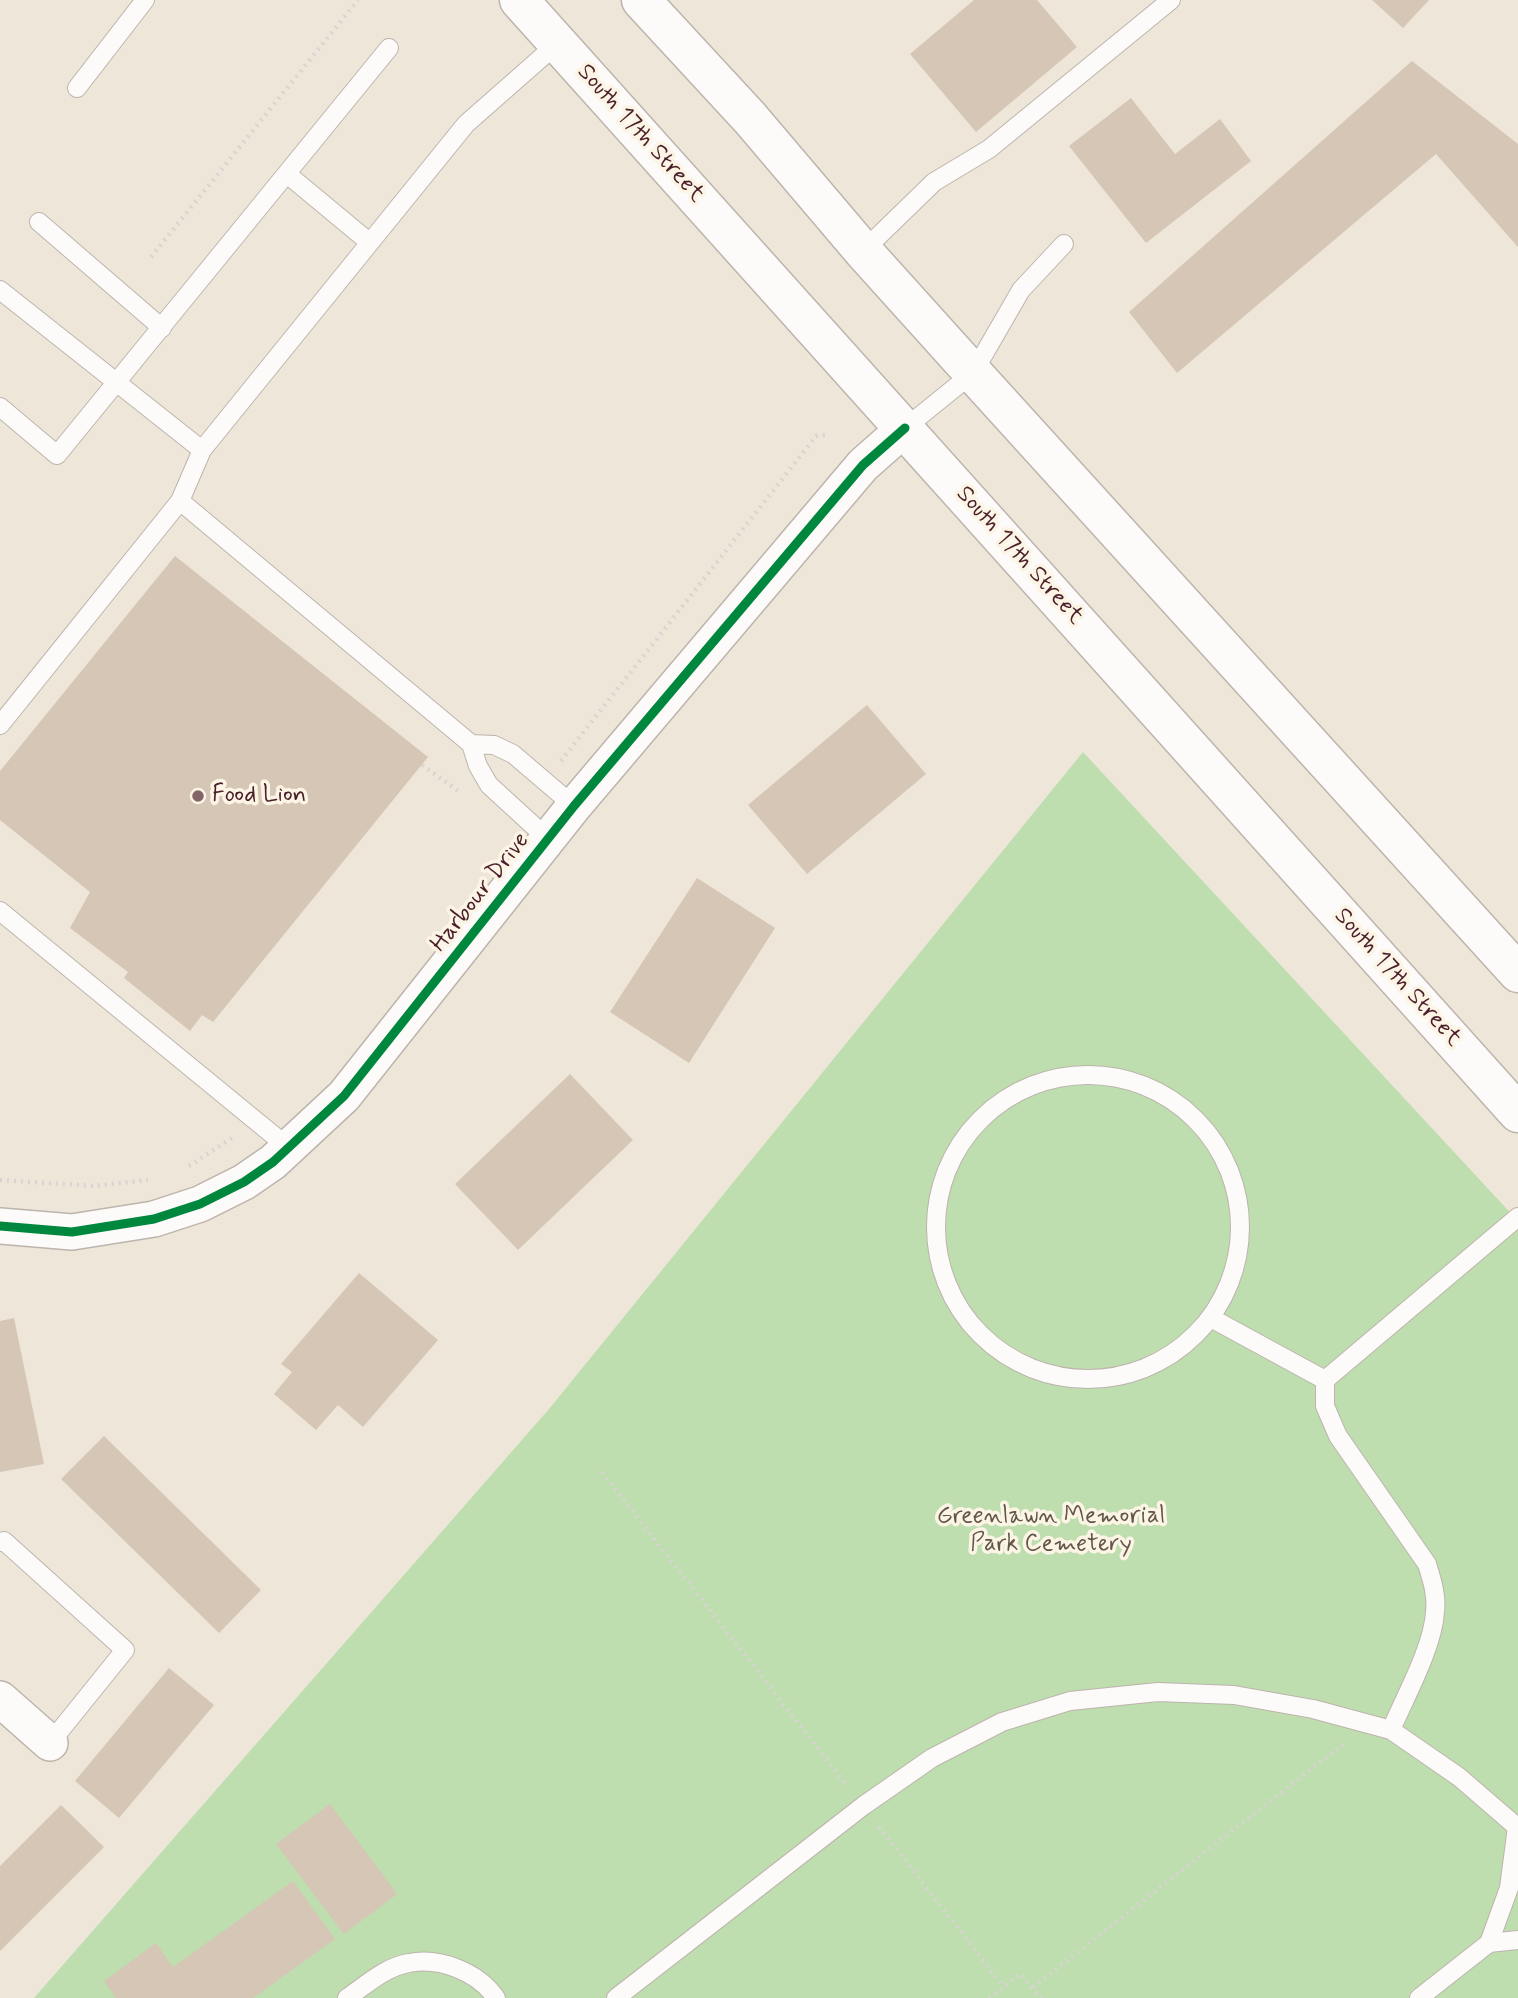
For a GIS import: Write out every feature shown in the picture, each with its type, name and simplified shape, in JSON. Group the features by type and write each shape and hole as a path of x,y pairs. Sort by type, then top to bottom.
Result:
{"main road":[{"name":"South 17th Street","path":"519,0 1518,1113"},
{"path":"641,0 750,118 863,251 1518,973"}],"street":[{"name":"Harbour Drive","path":"0,1226 72,1232 154,1219 200,1204 244,1182 274,1162 344,1096 574,806 863,465 905,428"},
{"path":"0,1699 50,1743"}],"lane":[{"path":"77,88 145,0"},
{"path":"863,251 934,182 989,149 1171,0"},
{"path":"0,725 180,501 202,450 369,242 466,124 558,43"},
{"path":"0,407 57,455 389,48"},
{"path":"287,174 369,242"},
{"path":"39,222 162,328"},
{"path":"905,428 973,373 1021,290 1064,244"},
{"path":"0,290 202,450"},
{"path":"180,501 471,744 478,766 489,785 548,839"},
{"path":"471,744 494,745 513,754 574,806"},
{"path":"0,911 289,1148"},
{"path":"1096,1076 1125,1080 1154,1090 1180,1105 1201,1125 1219,1149 1232,1176 1239,1205 1240,1234 1236,1264 1226,1292 1211,1318 1191,1340 1167,1357 1140,1370 1111,1378 1081,1379 1051,1375 1023,1365 997,1350 975,1329 958,1306 945,1279 937,1250 936,1220 940,1191 951,1163 966,1137 986,1115 1010,1097 1037,1084 1066,1077 1096,1076"},
{"path":"1391,1730 1431,1635 1436,1611 1434,1587 1427,1564 1338,1436 1325,1406 1325,1380 1518,1217"},
{"path":"1211,1318 1325,1380"},
{"path":"0,1542 4,1541 125,1650 50,1743"},
{"path":"616,1998 863,1806 932,1758 1002,1722 1070,1701 1157,1692 1234,1695 1313,1709 1391,1730 1459,1777 1518,1827 1509,1888 1489,1943 1419,1998"},
{"path":"1489,1943 1518,1940"},
{"path":"347,1998 380,1974 408,1963 439,1963 467,1972 491,1990 496,1998"}],"path":[{"path":"151,257 358,0"},
{"path":"545,781 816,436 825,435"},
{"path":"182,1170 258,1122"},
{"path":"0,1180 94,1186 153,1180"},
{"path":"602,1472 1003,1986"},
{"path":"1033,1987 1368,1724"},
{"path":"989,1998 1020,1974 1041,1998"}],"green space":[{"name":"Greenlawn Memorial Park Cemetery","path":"1083,752 1518,1221 1518,1998 34,1998 549,1409"}],"building":[{"path":"974,0 1037,0 1077,47 976,132 910,54"},
{"path":"1372,0 1429,0 1403,28"},
{"path":"1412,61 1518,144 1518,247 1436,154 1177,373 1129,312"},
{"path":"1131,98 1175,154 1220,119 1251,161 1146,243 1069,146"},
{"name":"Food Lion","path":"175,556 428,757 213,1022 202,1015 190,1031 124,978 128,972 70,928 90,892 0,820 0,771"},
{"path":"867,705 926,774 807,874 748,805"},
{"path":"697,878 775,928 689,1063 610,1012"},
{"path":"570,1074 633,1140 518,1250 455,1184"},
{"path":"359,1273 438,1340 363,1427 338,1405 316,1430 274,1394 292,1372 281,1364"},
{"path":"14,1318 44,1464 0,1472 0,1321"},
{"path":"104,1436 261,1590 219,1633 61,1479"},
{"path":"169,1668 214,1705 119,1818 75,1781"},
{"path":"330,1804 397,1894 344,1934 276,1844"},
{"path":"61,1805 104,1847 0,1951 0,1866"},
{"path":"293,1881 335,1939 253,1998 116,1998 104,1981 156,1943 173,1967"}],"cycle path":[{"path":"0,1226 72,1232 154,1219 200,1204 244,1182 273,1162 344,1096 574,806 863,465 905,428"}],"place":[{"name":"Food Lion","path":"198,796"}]}
